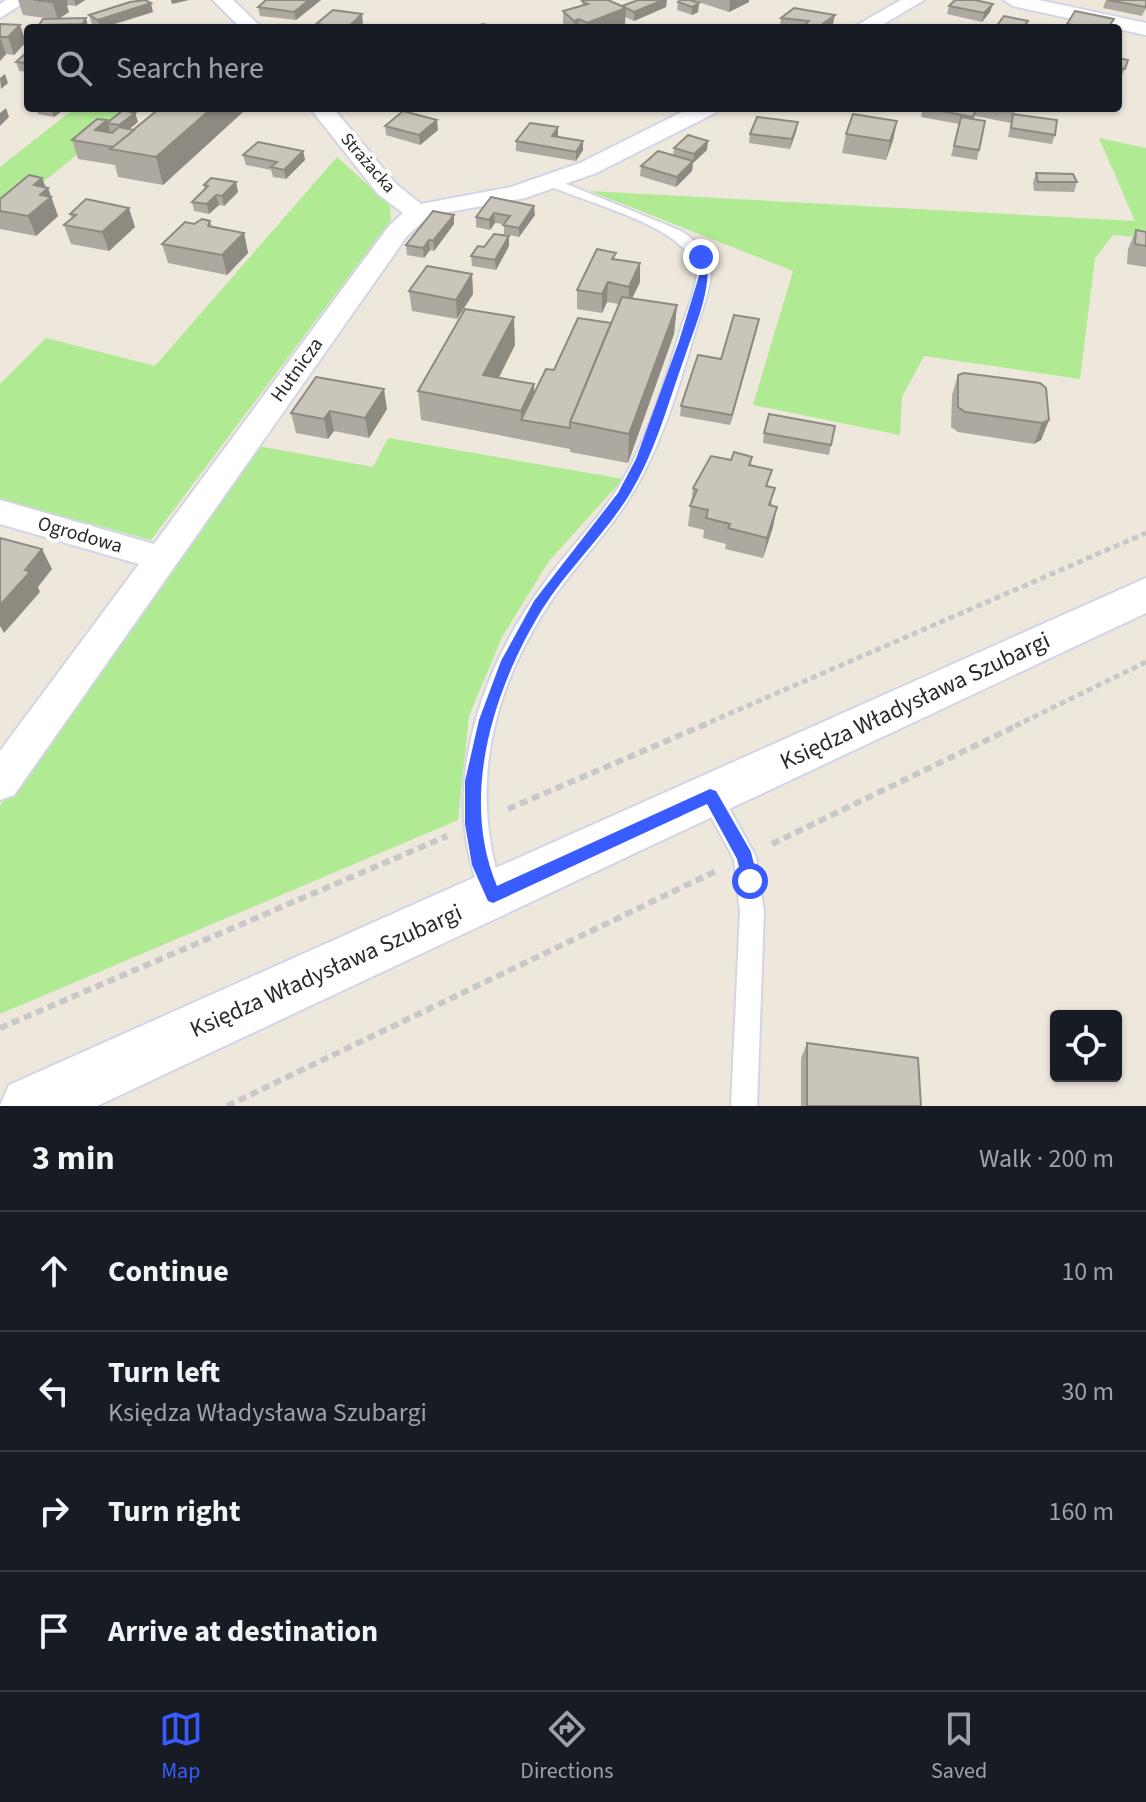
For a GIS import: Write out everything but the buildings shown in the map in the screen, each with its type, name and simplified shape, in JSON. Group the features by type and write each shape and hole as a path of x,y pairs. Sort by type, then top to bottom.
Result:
{"street":[{"path":"0,12 19,0"},
{"path":"222,0 248,24"},
{"path":"870,24 915,0"},
{"path":"1013,0 1044,3 1146,29"},
{"name":"Strażacka","path":"324,112 387,189 418,213"},
{"path":"418,213 439,206 516,193 552,182 588,168 699,112"},
{"name":"Hutnicza","path":"0,783 398,231 418,213"},
{"name":"Ogrodowa","path":"0,512 160,558"},
{"name":"Księdza Władysława Szubargi","path":"30,1106 1146,594"}],"lane":[{"path":"493,896 480,865 473,824 473,781 486,720 508,661 539,604 622,495 642,459 685,341 705,273 701,257 691,245 662,226 634,213 590,201 552,182"},
{"path":"710,795 745,857 752,912 744,1106"}],"path":[{"path":"0,1028 1146,533"},
{"path":"227,1106 1146,662"}],"green space":[{"path":"70,112 130,112 0,217 0,167"},
{"path":"1099,138 1146,148 1146,238 1113,235 1095,258 1080,379 924,356 902,397 900,435 753,405 793,271 590,191 1135,221"},
{"path":"337,157 390,205 391,220 151,540 0,499 0,384 46,338 155,366"},
{"path":"388,438 623,479 549,561 502,637 469,716 458,820 0,1014 0,806 252,445 373,467"}],"route":[{"path":"701,257 705,273 685,341 642,459 622,495 539,604 508,661 486,720 473,781 473,824 480,865 493,896 710,795 745,857 750,881"}]}
